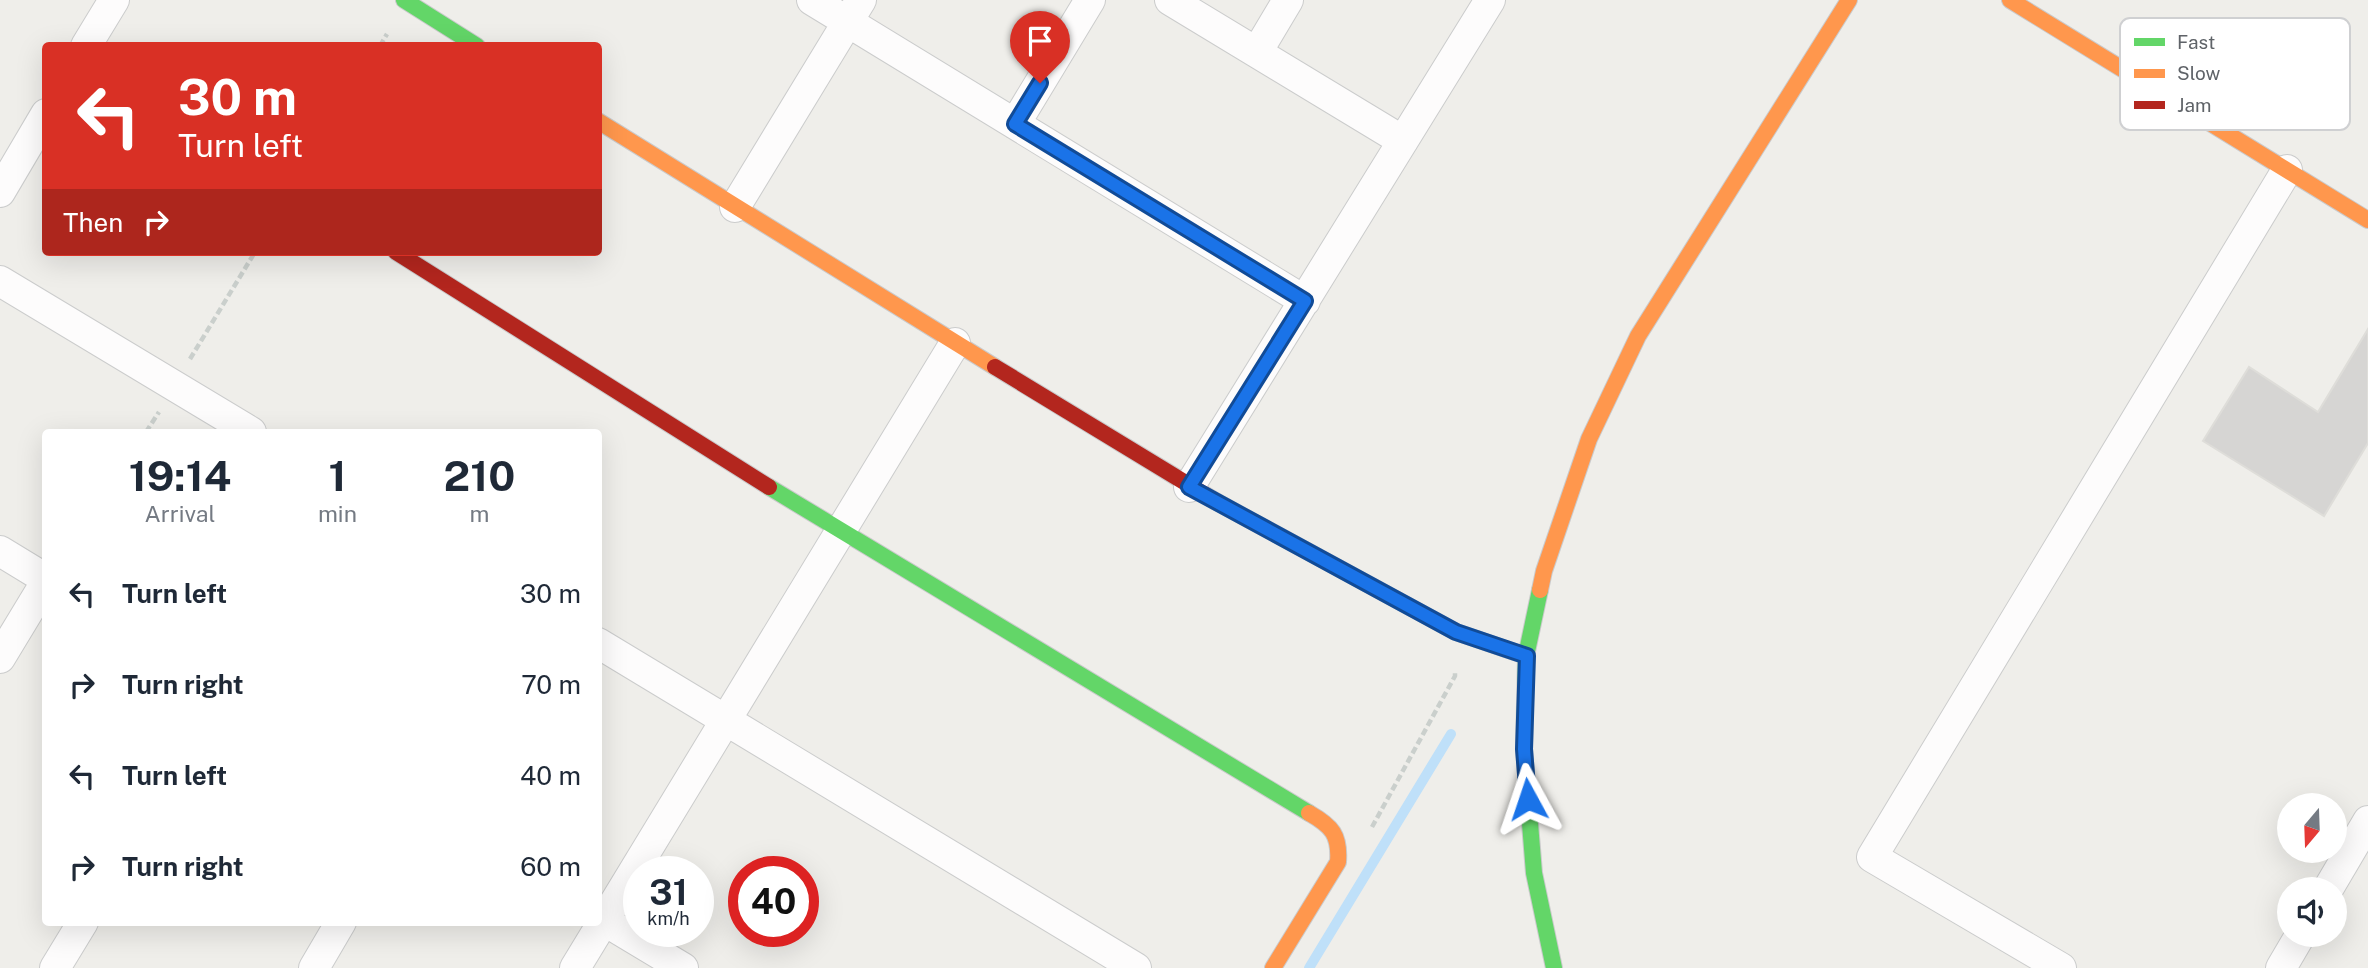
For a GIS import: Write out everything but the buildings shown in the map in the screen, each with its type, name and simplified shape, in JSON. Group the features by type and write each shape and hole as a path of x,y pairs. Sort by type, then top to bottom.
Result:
{"street":[{"path":"88,42 114,0"},
{"path":"404,0 471,42"},
{"path":"812,0 855,11 1015,124 1305,301"},
{"path":"1015,124 1090,0"},
{"path":"1170,0 1403,141"},
{"path":"1256,52 1288,0"},
{"path":"1189,487 1490,0"},
{"path":"1553,968 1534,873 1524,749 1527,656 1544,571 1589,439 1638,336 1849,0"},
{"path":"2010,0 2120,68"},
{"path":"735,206 855,11"},
{"path":"0,192 42,121"},
{"path":"602,123 1189,487 1456,632 1527,656"},
{"path":"2222,130 2368,220"},
{"path":"2062,968 1872,857 2287,170"},
{"path":"402,256 839,531 1328,824 1339,845 1338,862 1273,968"},
{"path":"0,281 246,429"},
{"path":"602,916 955,344"},
{"path":"0,551 42,578"},
{"path":"0,658 42,588"},
{"path":"602,645 1136,968"},
{"path":"2335,877 2368,821"},
{"path":"602,919 682,968"},
{"path":"55,968 80,926"},
{"path":"314,968 339,926"},
{"path":"575,968 597,926"},
{"path":"2281,968 2293,947"}],"path":[{"path":"148,429 253,256"},
{"path":"1339,845 1368,835 1455,676 1456,632"}],"waterway":[{"path":"1309,968 1451,734"}],"traffic: fast":[{"path":"404,0 471,42"},
{"path":"769,487 1309,813"},
{"path":"1217,502 1456,632 1526,656"},
{"path":"1540,590 1526,656 1524,749 1534,873 1554,968"}],"traffic: slow":[{"path":"1540,590 1589,439 1638,336 1849,0"},
{"path":"2010,0 2120,68"},
{"path":"602,123 995,367"},
{"path":"2222,130 2368,220"},
{"path":"1273,968 1338,862 1338,845 1333,832 1324,822 1309,813"}],"traffic: jam":[{"path":"402,256 769,487"},
{"path":"995,367 1217,502"}],"route":[{"path":"1040,83 1015,124 1305,301 1189,487 1456,632 1527,656 1524,749 1528,799"}]}
